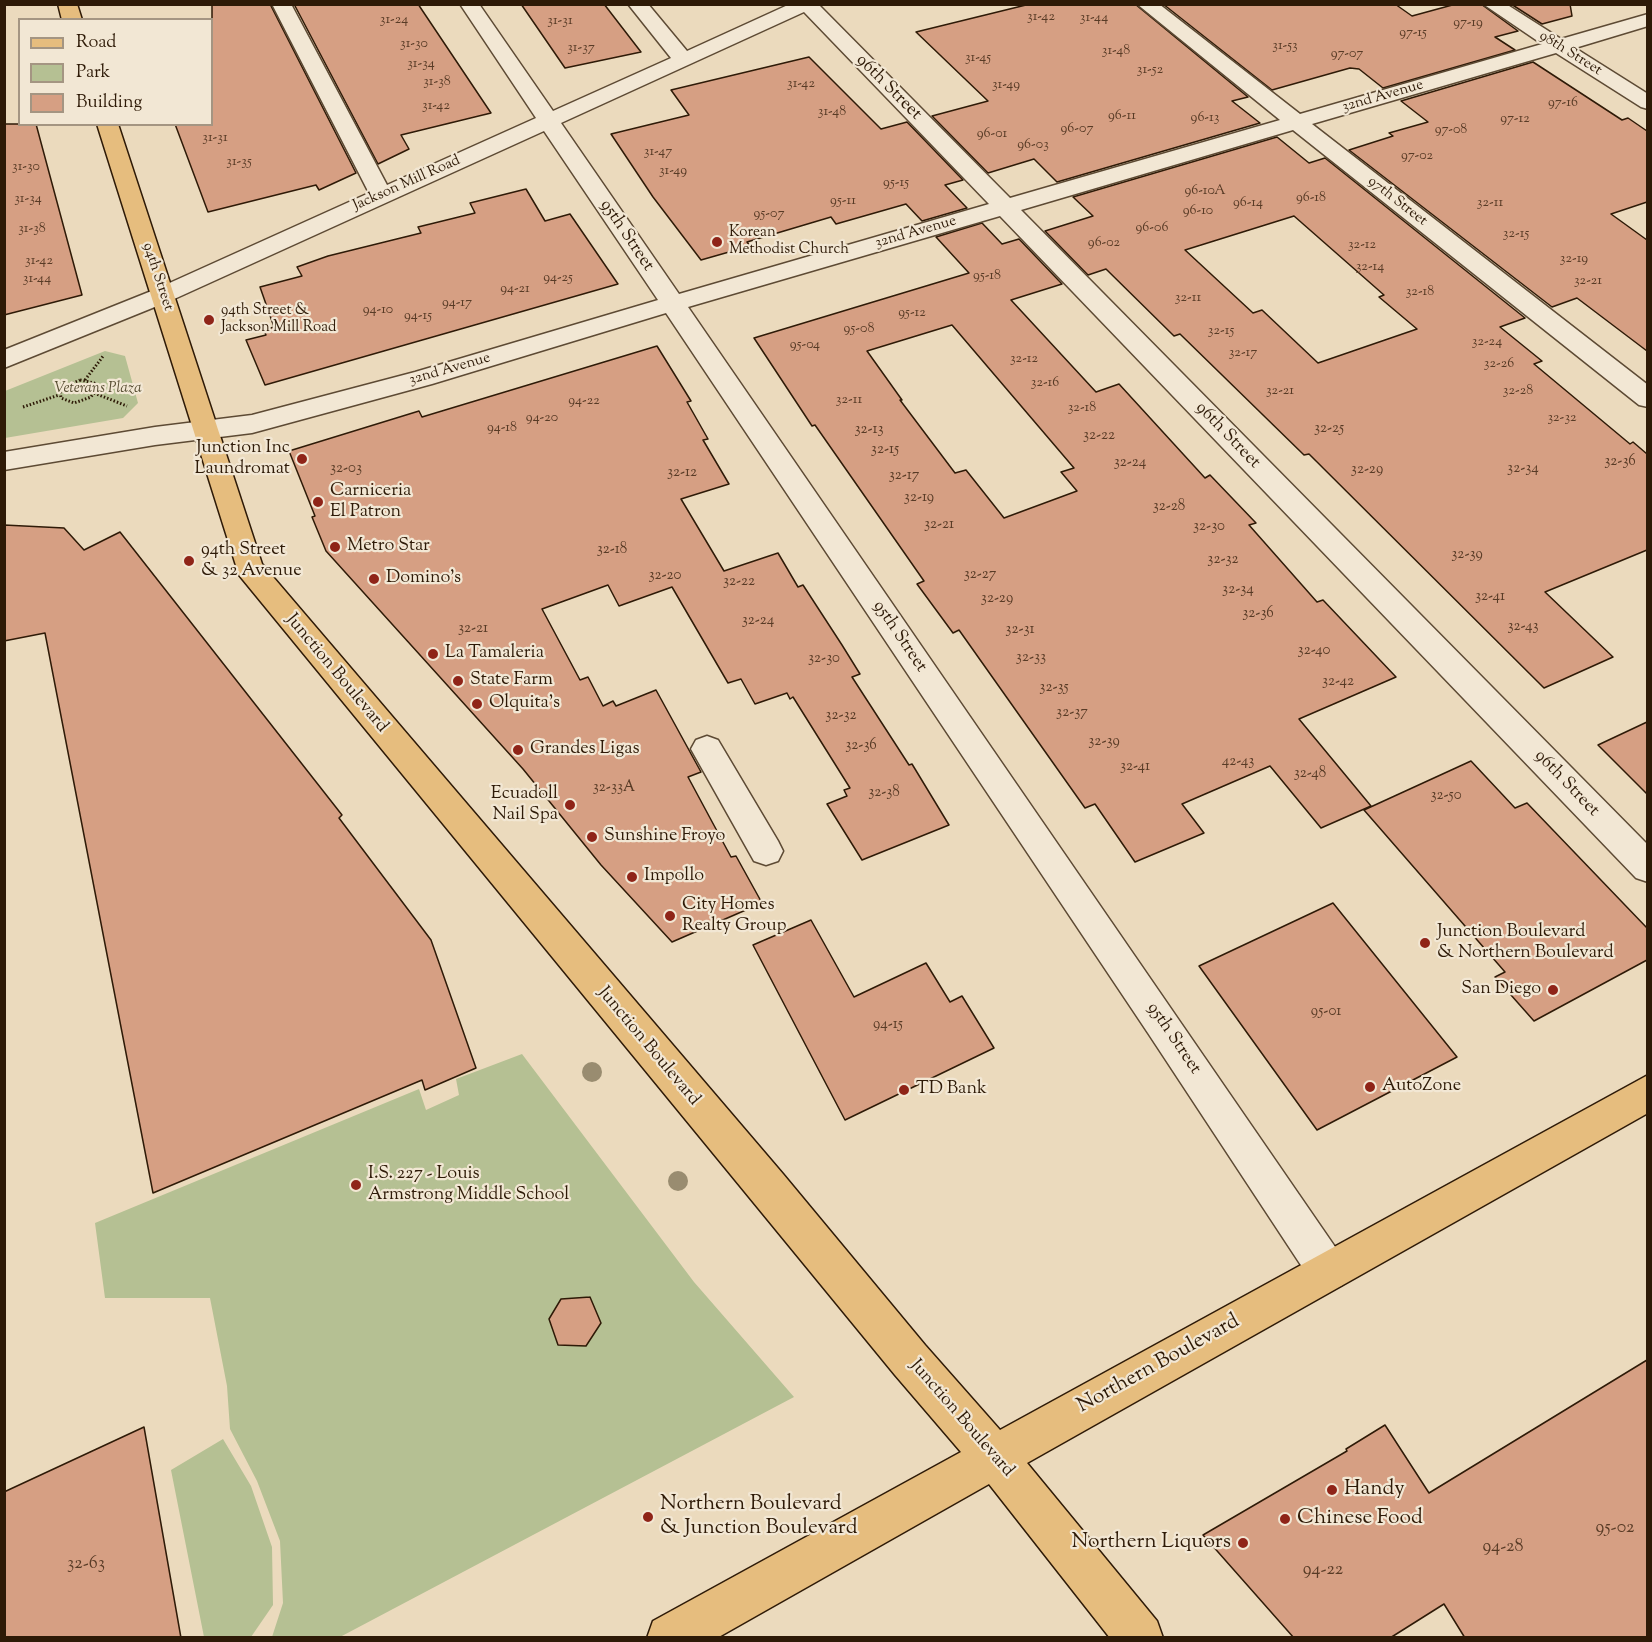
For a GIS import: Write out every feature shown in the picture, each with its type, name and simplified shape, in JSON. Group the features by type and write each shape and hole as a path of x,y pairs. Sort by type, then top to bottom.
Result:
{"main road":[{"name":"94th Street","path":"108,126 205,430"},
{"name":"Junction Boulevard","path":"205,430 249,568 302,634 769,1188 910,1360 995,1457 1140,1638"},
{"name":"Northern Boulevard","path":"670,1638 1647,1093"}],"street":[{"path":"281,4 382,195"},
{"name":"95th Street","path":"469,4 1161,1021 1328,1271"},
{"path":"637,4 684,60"},
{"name":"97th Street","path":"1146,4 1647,399"},
{"name":"98th Street","path":"1492,4 1647,104"},
{"name":"Jackson Mill Road","path":"4,360 163,295 807,5"},
{"name":"96th Street","path":"807,5 1647,867"},
{"name":"32nd Avenue","path":"4,461 252,424 412,382 671,304 1647,20"},
{"path":"707,749 766,851"}],"path":[{"path":"23,407 59,395 64,387 80,380 94,383 94,393 86,400 74,403 64,401 59,395"},
{"path":"94,393 127,406"}],"green space":[{"name":"Veterans Plaza","path":"105,351 125,356 138,403 123,418 5,438 5,391"},
{"path":"522,1054 694,1282 794,1397 340,1637 272,1637 283,1603 280,1541 257,1481 230,1429 227,1386 210,1298 105,1298 95,1223 419,1089 426,1110 459,1095 456,1079"},
{"path":"223,1439 251,1486 272,1547 273,1605 251,1637 204,1637 171,1470"}],"building":[{"path":"212,4 270,4 356,173 319,190 316,185 208,212 176,126 213,126"},
{"path":"294,4 418,4 491,113 401,135 409,149 378,164"},
{"path":"521,4 604,4 641,52 565,68"},
{"path":"1030,4 1135,4 1248,97 1232,101 1260,123 1057,182 1034,159 988,173 932,116 988,101 916,32"},
{"path":"1163,4 1395,4 1412,16 1456,4 1481,4 1518,31 1495,37 1515,50 1383,88 1359,69 1350,68 1272,90"},
{"path":"1511,4 1570,4 1572,16 1542,24"},
{"path":"809,57 881,129 907,122 963,180 945,185 967,208 922,221 906,204 836,224 831,217 747,242 750,246 701,260 653,197 611,134 689,115 671,90"},
{"path":"1533,62 1622,120 1628,118 1647,131 1647,202 1611,214 1647,240 1647,351 1577,298 1552,307 1349,150 1393,136 1389,133 1428,122 1401,101"},
{"path":"4,124 37,126 82,295 4,315"},
{"path":"1277,137 1309,163 1325,158 1525,318 1500,327 1542,361 1534,364 1630,444 1633,442 1647,454 1647,550 1545,592 1613,657 1544,688 1309,454 1304,455 1180,334 1174,336 1106,269 1088,275 1045,231 1093,216 1073,197","holes":["1294,216 1384,295 1379,297 1417,329 1318,363 1262,310 1253,313 1185,250"]},
{"path":"526,189 545,221 570,214 618,284 265,385 246,340 266,335 264,330 274,327 260,287 302,276 297,267 328,256 421,233 418,227 475,213 470,203"},
{"path":"982,223 1002,244 1019,239 1062,284 1011,300 1096,392 1119,384 1205,478 1210,475 1256,523 1249,525 1317,602 1323,600 1396,677 1299,719 1371,806 1321,828 1270,766 1182,804 1204,833 1135,862 1095,804 1085,808 959,630 953,633 917,584 924,581 815,425 812,426 754,338 969,273 936,237","holes":["952,325 1074,468 1061,472 1077,491 1004,518 966,470 955,473 900,400 902,400 867,351"]},
{"path":"657,346 691,401 687,402 708,439 703,440 729,484 681,499 724,571 778,553 798,587 803,585 842,645 860,674 852,677 909,765 912,764 949,825 862,860 827,804 847,796 844,790 850,788 793,697 790,699 787,693 755,704 741,679 728,683 672,587 619,606 608,585 542,609 580,680 588,677 603,706 613,701 616,706 656,690 701,772 688,777 731,857 736,856 762,903 672,942 601,865 523,769 326,551 312,517 315,516 289,451 419,411 422,417"},
{"path":"4,525 64,528 84,550 120,532 342,815 339,818 431,940 476,1068 425,1090 422,1080 153,1193 45,633 4,641"},
{"path":"1647,722 1647,794 1598,745"},
{"path":"1471,761 1515,808 1527,803 1647,928 1647,960 1534,1021 1495,977 1505,972 1364,810"},
{"path":"1333,903 1457,1057 1317,1130 1199,966"},
{"path":"811,920 854,997 926,963 950,1002 962,996 994,1048 845,1120 753,945"},
{"path":"590,1297 601,1323 586,1346 558,1345 549,1319 561,1299"},
{"path":"1647,1360 1647,1638 1465,1638 1444,1604 1390,1638 1294,1638 1203,1535 1347,1451 1346,1449 1385,1425 1429,1493"},
{"path":"144,1427 181,1638 4,1638 4,1492"}],"place":[{"name":"Korean Methodist Church","path":"717,242"},
{"name":"94th Street & Jackson Mill Road","path":"209,320"},
{"name":"Junction Inc Laundromat","path":"302,459"},
{"name":"Carniceria El Patron","path":"318,502"},
{"name":"Metro Star","path":"335,547"},
{"name":"94th Street & 32 Avenue","path":"189,561"},
{"name":"Domino's","path":"374,579"},
{"name":"La Tamaleria","path":"433,654"},
{"name":"State Farm","path":"458,681"},
{"name":"Olquita's","path":"477,704"},
{"name":"Grandes Ligas","path":"518,750"},
{"name":"Ecuadoll Nail Spa","path":"570,805"},
{"name":"Sunshine Froyo","path":"592,837"},
{"name":"Impollo","path":"632,877"},
{"name":"City Homes Realty Group","path":"670,916"},
{"name":"Junction Boulevard & Northern Boulevard","path":"1425,943"},
{"name":"San Diego","path":"1553,990"},
{"name":"AutoZone","path":"1370,1087"},
{"name":"TD Bank","path":"904,1090"},
{"name":"I.S. 227 - Louis Armstrong Middle School","path":"356,1185"},
{"name":"Handy","path":"1332,1490"},
{"name":"Northern Boulevard & Junction Boulevard","path":"648,1517"},
{"name":"Chinese Food","path":"1285,1519"},
{"name":"Northern Liquors","path":"1243,1543"}]}
